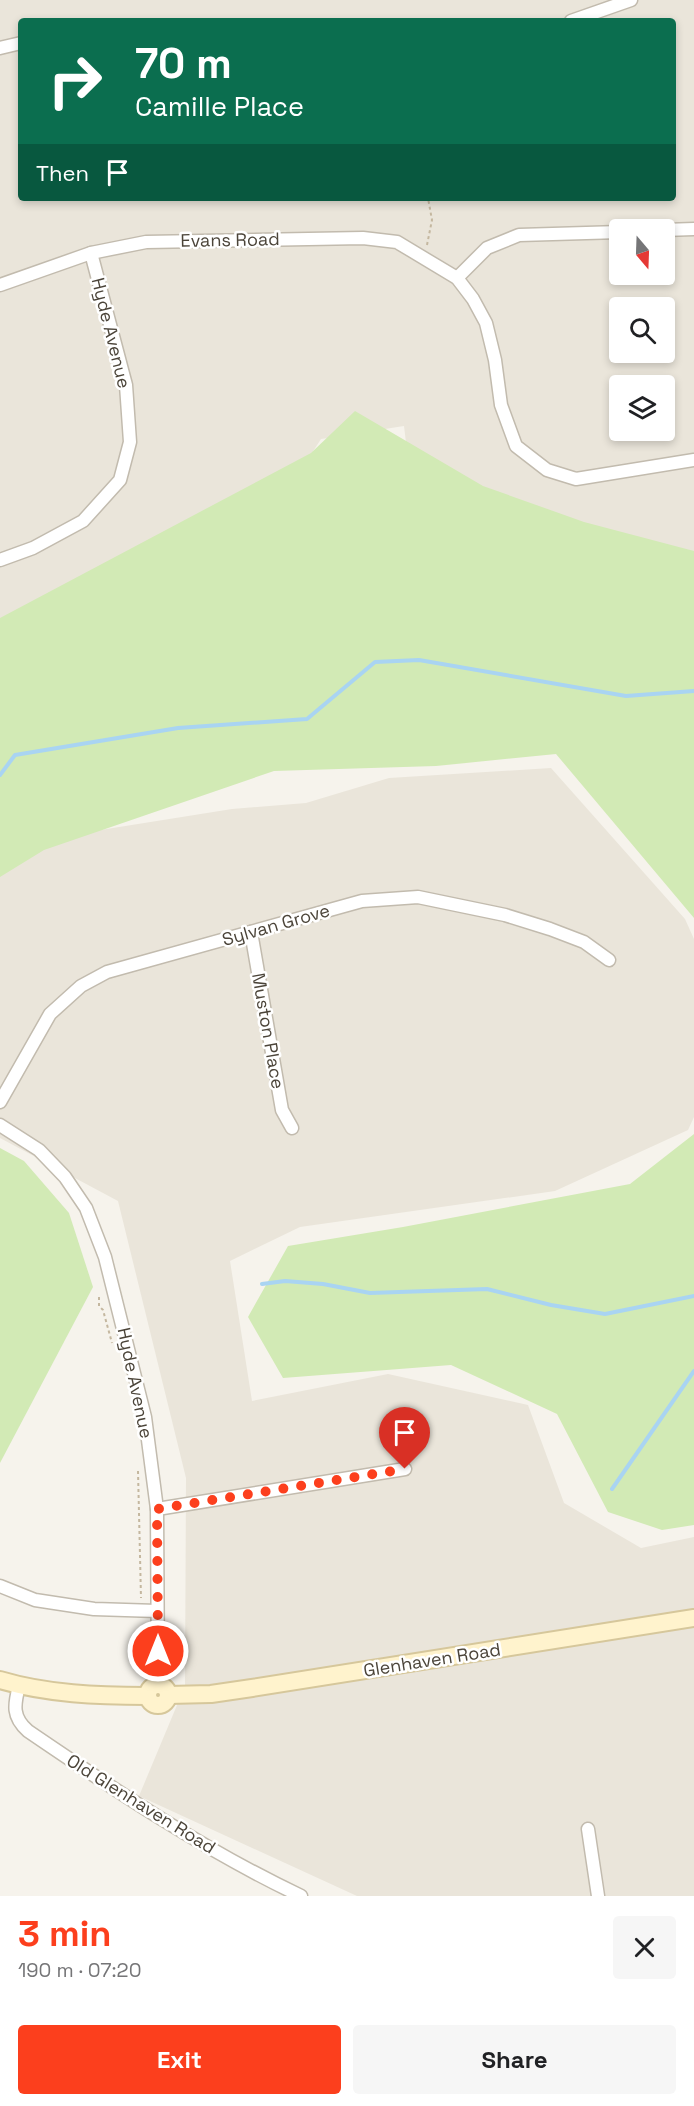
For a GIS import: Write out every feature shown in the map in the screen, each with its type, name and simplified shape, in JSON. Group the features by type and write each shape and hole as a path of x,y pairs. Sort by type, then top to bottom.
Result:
{"main road":[{"name":"Glenhaven Road","path":"0,1680 18,1686 82,1695 158,1692 211,1694 694,1618"}],"street":[{"path":"580,18 631,0"},
{"path":"0,48 18,44"},
{"path":"675,230 694,229"},
{"path":"609,232 519,235 487,248 457,278 473,299 486,323 495,360 501,405 516,446 547,470 576,479 694,460"},
{"name":"Evans Road","path":"0,285 91,253 146,242 363,238 397,242 457,278"},
{"name":"Hyde Avenue","path":"0,560 33,548 83,521 120,480 130,442 126,385 91,253"},
{"name":"Sylvan Grove","path":"0,1102 50,1014 81,986 107,972 362,901 418,897 505,915 584,942 609,960"},
{"name":"Muston Place","path":"251,932 282,1110 292,1128"},
{"name":"Hyde Avenue","path":"0,1125 39,1150 65,1177 86,1208 105,1257 145,1417 157,1509 158,1692"},
{"path":"157,1509 405,1469"},
{"path":"0,1586 35,1600 94,1609 158,1611"},
{"name":"Old Glenhaven Road","path":"18,1686 14,1710 28,1731 175,1830 262,1878 300,1896"},
{"path":"588,1829 598,1896"}],"path":[{"path":"422,256 430,241 432,220 429,201"},
{"path":"99,1297 99,1306 103,1310 114,1352"},
{"path":"138,1461 141,1610 139,1672"}],"shaded area":[{"path":"0,0 694,0 694,573 421,566 404,426 321,439 275,510 0,704"},
{"path":"551,768 685,919 694,939 694,1117 688,1130 555,1191 300,1227 230,1261 252,1401 388,1374 528,1405 564,1503 641,1548 694,1537 694,1896 357,1896 139,1796 185,1686 186,1478 118,1201 0,1138 0,846 232,809 306,803 389,778"}],"green space":[{"path":"355,411 483,486 584,522 694,551 694,918 556,754 436,766 274,771 44,850 0,877 0,618 311,453"},
{"path":"694,1134 694,1525 662,1530 608,1512 557,1414 451,1365 283,1378 248,1317 288,1246 403,1227 630,1184"},
{"path":"0,1148 24,1161 69,1213 93,1287 0,1463"}],"waterway":[{"path":"0,775 15,755 178,728 307,719 375,662 419,660 626,696 694,691"},
{"path":"262,1284 285,1281 323,1284 370,1293 487,1289 551,1305 605,1314 694,1296"},
{"path":"612,1489 694,1371"}],"route":[{"path":"158,1651 157,1509 405,1469"}]}
